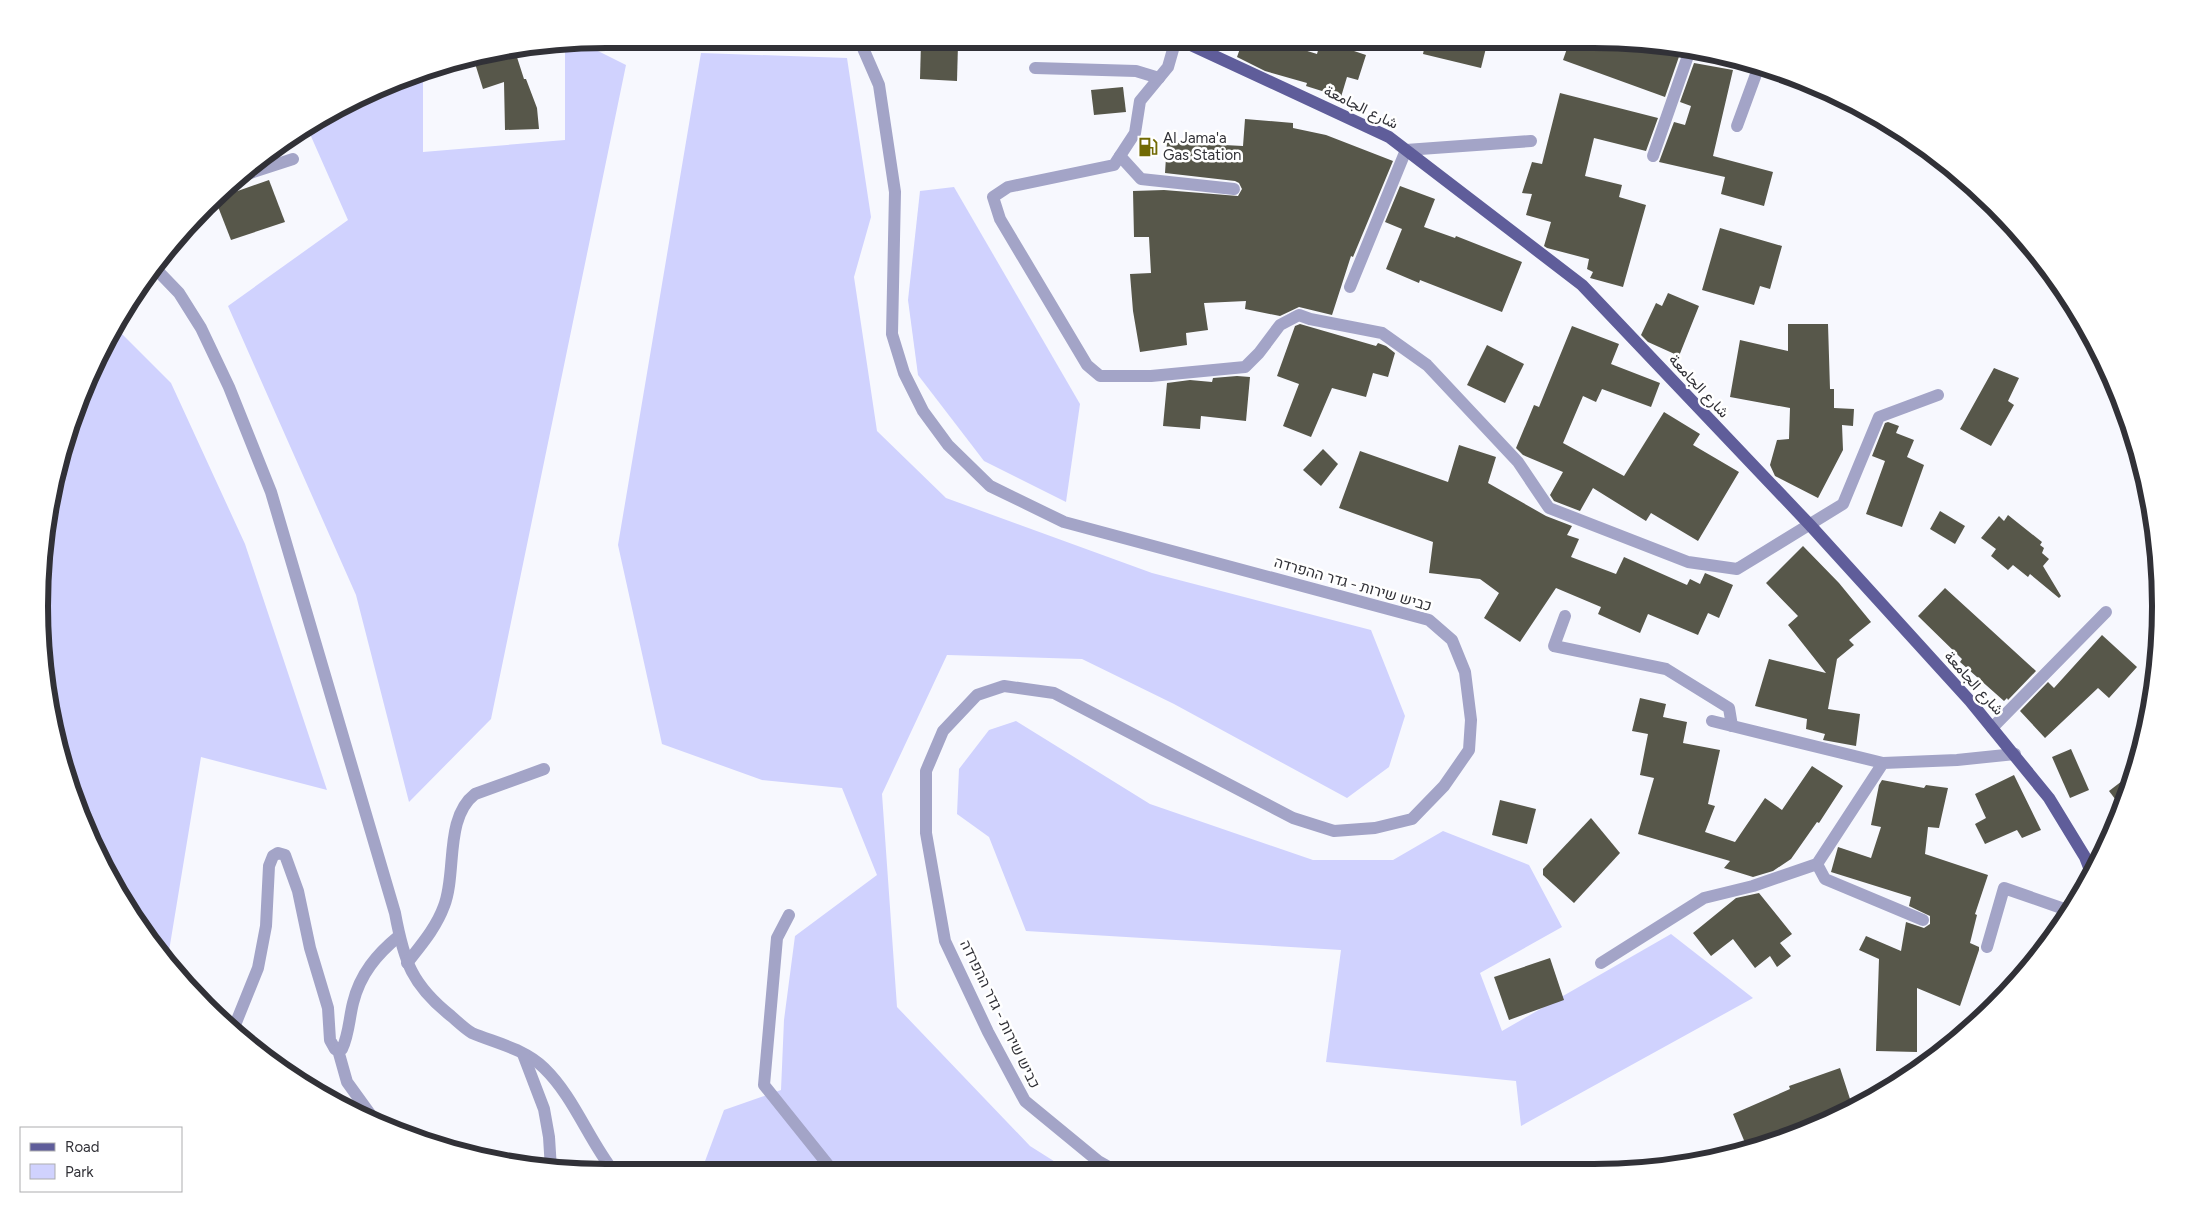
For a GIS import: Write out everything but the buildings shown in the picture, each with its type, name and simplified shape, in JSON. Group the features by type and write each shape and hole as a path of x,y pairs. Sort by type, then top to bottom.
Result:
{"main road":[{"name":"شارع الجامعة","path":"1196,48 1389,137 1582,285 1810,526 2015,754 2049,798 2088,866"}],"street":[{"name":"כביש שירות - גדר ההפרדה","path":"863,48 879,85 895,192 892,334 904,373 911,388 923,411 948,445 990,486 1064,522 1429,620 1452,640 1465,672 1471,720 1469,750 1444,786 1412,818 1375,828 1334,831 1293,818 1054,693 1004,686 977,695 944,731 926,771 926,833 945,941 988,1032 1025,1101 1103,1164"},
{"path":"1174,48 1168,67 1140,102 1134,132 1114,165 1008,188 994,198 1000,219 1087,365 1100,376 1150,376 1245,367 1259,353 1280,325 1299,315 1310,319 1382,332 1427,364 1518,462 1549,508 1688,562 1736,569 1810,526 1843,504 1879,417 1938,395"},
{"path":"1652,156 1688,56"},
{"path":"1035,68 1136,71 1159,78"},
{"path":"1737,126 1758,72"},
{"path":"1350,287 1406,150 1531,141"},
{"path":"1120,156 1141,179 1234,189"},
{"path":"255,172 293,159"},
{"path":"159,272 179,293 201,328 229,387 271,492 395,913 399,936 407,963 415,979 433,1002 470,1032 510,1046 543,1067 567,1096 598,1152 608,1164"},
{"path":"1992,728 2106,612"},
{"path":"1565,616 1554,646 1666,669 1729,708 1732,726"},
{"path":"1712,721 1883,763 1957,760 2015,754"},
{"path":"1601,963 1704,898 1753,886 1817,864 1883,763"},
{"path":"407,963 436,925 445,904 456,826 468,798 544,769"},
{"path":"236,1024 258,968 266,926 269,866 273,856 278,853 285,855 296,883 310,948 328,1008 330,1040 335,1049 338,1050 347,1082 368,1111"},
{"path":"1817,864 1825,879 1924,920"},
{"path":"1987,948 2004,888 2063,909"},
{"path":"788,915 777,938 764,1084 827,1164"},
{"path":"338,1050 342,1049 347,1038 353,1002 367,968 385,947 399,936"},
{"path":"523,1054 544,1109 551,1162"}],"green space":[{"path":"593,48 626,65 491,719 409,802 356,595 228,306 348,220 310,133 359,105 423,78 423,152 565,140 565,49"},
{"path":"701,53 847,58 871,217 854,277 877,431 946,498 1152,573 1371,630 1405,716 1389,767 1347,798 1174,704 1082,659 947,655 882,794 897,1007 1030,1146 1058,1164 704,1164 724,1110 781,1090 784,1020 795,936 877,875 842,788 762,780 662,744 618,545"},
{"path":"954,187 1080,404 1066,502 984,461 918,375 908,300 920,191"},
{"path":"120,332 171,383 245,544 327,790 201,757 169,953 122,885 90,820 77,786 58,715 49,643 49,569 58,497 77,426 90,392"},
{"path":"1016,721 1150,804 1313,860 1393,860 1443,831 1529,865 1562,927 1480,973 1502,1031 1671,934 1753,998 1521,1126 1516,1081 1326,1062 1341,950 1026,931 989,837 957,814 959,769 989,730"}],"place":[{"name":"Al Jama'a Gas Station","path":"1148,147"}]}
